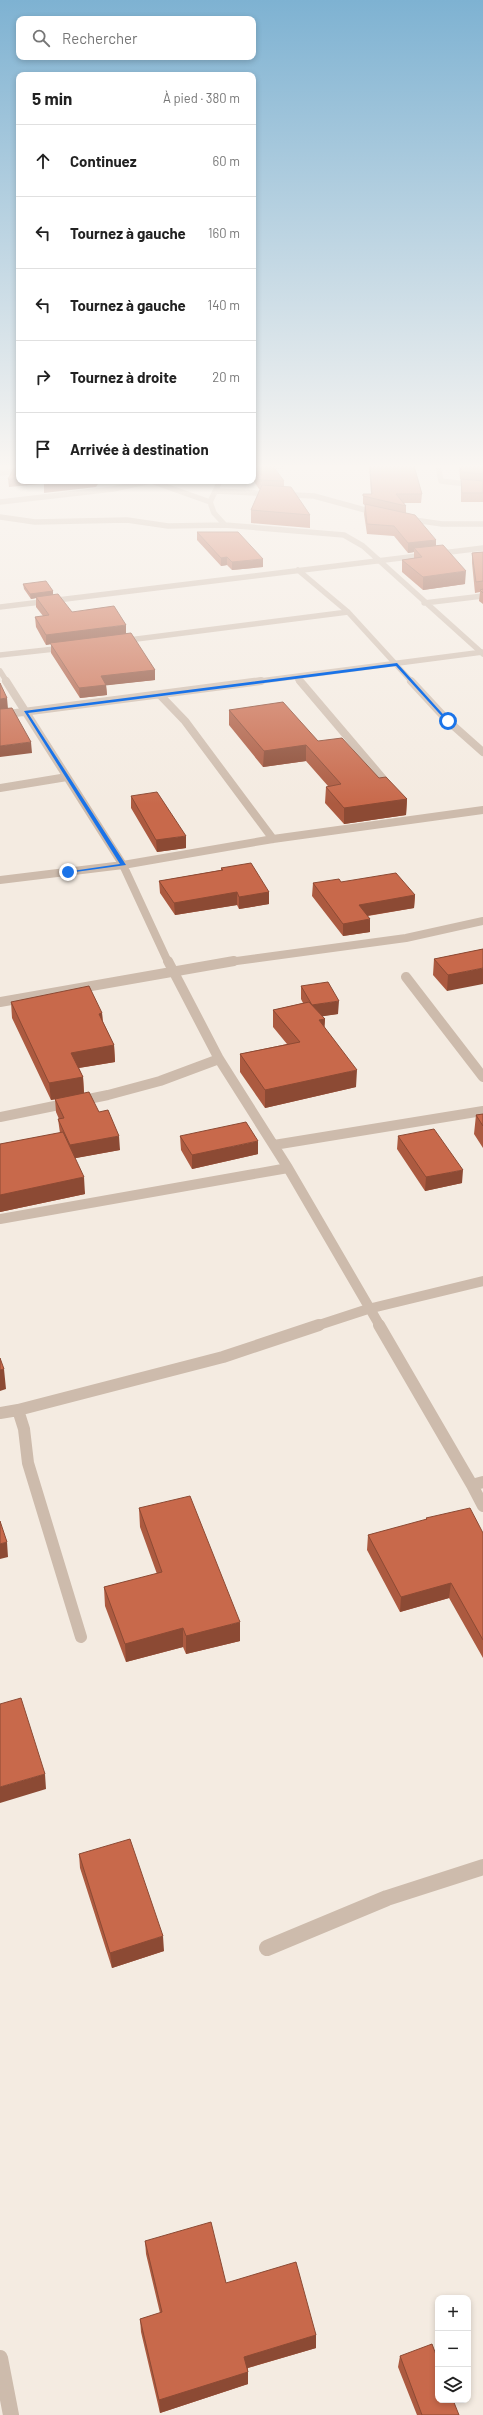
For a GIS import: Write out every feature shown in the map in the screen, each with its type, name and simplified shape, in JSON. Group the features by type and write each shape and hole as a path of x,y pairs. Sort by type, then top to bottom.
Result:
{"street":[{"path":"0,607 228,579"},
{"path":"308,579 348,612 448,721 483,752"},
{"path":"398,579 482,653"},
{"path":"424,603 483,596"},
{"path":"117,642 348,612"},
{"path":"0,655 70,647"},
{"path":"0,715 482,653"},
{"path":"0,671 123,865 173,972 219,1059 288,1168 368,1309 478,1484 483,1506"},
{"path":"296,678 385,781"},
{"path":"160,695 185,721 272,839"},
{"path":"0,788 66,777"},
{"path":"0,880 123,865 272,839 483,810"},
{"path":"0,1002 269,955 406,938 483,921"},
{"path":"406,978 483,1077"},
{"path":"0,1117 108,1095 160,1081 219,1059"},
{"path":"274,1146 483,1111"},
{"path":"0,1219 288,1168"},
{"path":"0,1413 18,1410 223,1357 368,1309 483,1281"},
{"path":"18,1410 24,1429 28,1463 81,1637"},
{"path":"267,1948 387,1898 483,1867"},
{"path":"0,2358 11,2415"}],"building":[{"path":"476,579 483,579 483,581 476,582"},
{"path":"46,581 53,591 30,594 23,584"},
{"path":"58,594 72,612 114,606 126,625 46,635 35,617 49,615 36,597"},
{"path":"131,633 155,670 101,676 106,685 79,688 50,643"},
{"path":"0,683 7,698 0,699"},
{"path":"283,702 318,741 342,738 379,778 386,777 407,799 344,808 326,787 341,784 306,745 264,751 229,710"},
{"path":"12,708 31,742 0,746 0,709"},
{"path":"157,792 186,836 156,840 131,796"},
{"path":"251,863 269,892 239,897 237,892 174,903 159,881 223,870 221,868"},
{"path":"396,873 415,895 359,905 370,919 343,924 313,883 339,879 341,882"},
{"path":"483,949 483,968 448,975 434,959"},
{"path":"328,982 339,1001 312,1005 301,986"},
{"path":"89,986 102,1013 99,1014 114,1045 71,1053 83,1077 49,1083 11,1002"},
{"path":"309,1002 325,1019 319,1020 357,1070 265,1090 240,1054 300,1042 273,1010"},
{"path":"89,1092 99,1112 108,1110 119,1136 70,1145 58,1119 64,1118 55,1099"},
{"path":"483,1114 483,1126 476,1115"},
{"path":"246,1122 258,1141 192,1155 180,1136"},
{"path":"434,1129 463,1170 426,1177 398,1136"},
{"path":"63,1132 84,1177 0,1195 0,1144"},
{"path":"0,1358 4,1369 0,1370"},
{"path":"190,1496 240,1622 186,1636 183,1628 125,1644 104,1587 162,1572 139,1508"},
{"path":"470,1508 483,1533 483,1640 451,1583 401,1597 368,1535 427,1519 426,1518"},
{"path":"0,1521 7,1542 0,1544"},
{"path":"21,1698 45,1774 0,1787 0,1704"},
{"path":"130,1839 163,1936 110,1953 79,1854"},
{"path":"211,2222 226,2283 296,2262 316,2335 244,2357 248,2372 159,2400 140,2319 162,2312 145,2241"},
{"path":"432,2344 435,2352 435,2403 454,2403 459,2415 422,2415 400,2356"}],"route":[{"path":"68,872 123,865 25,712 397,665 448,721"}]}
